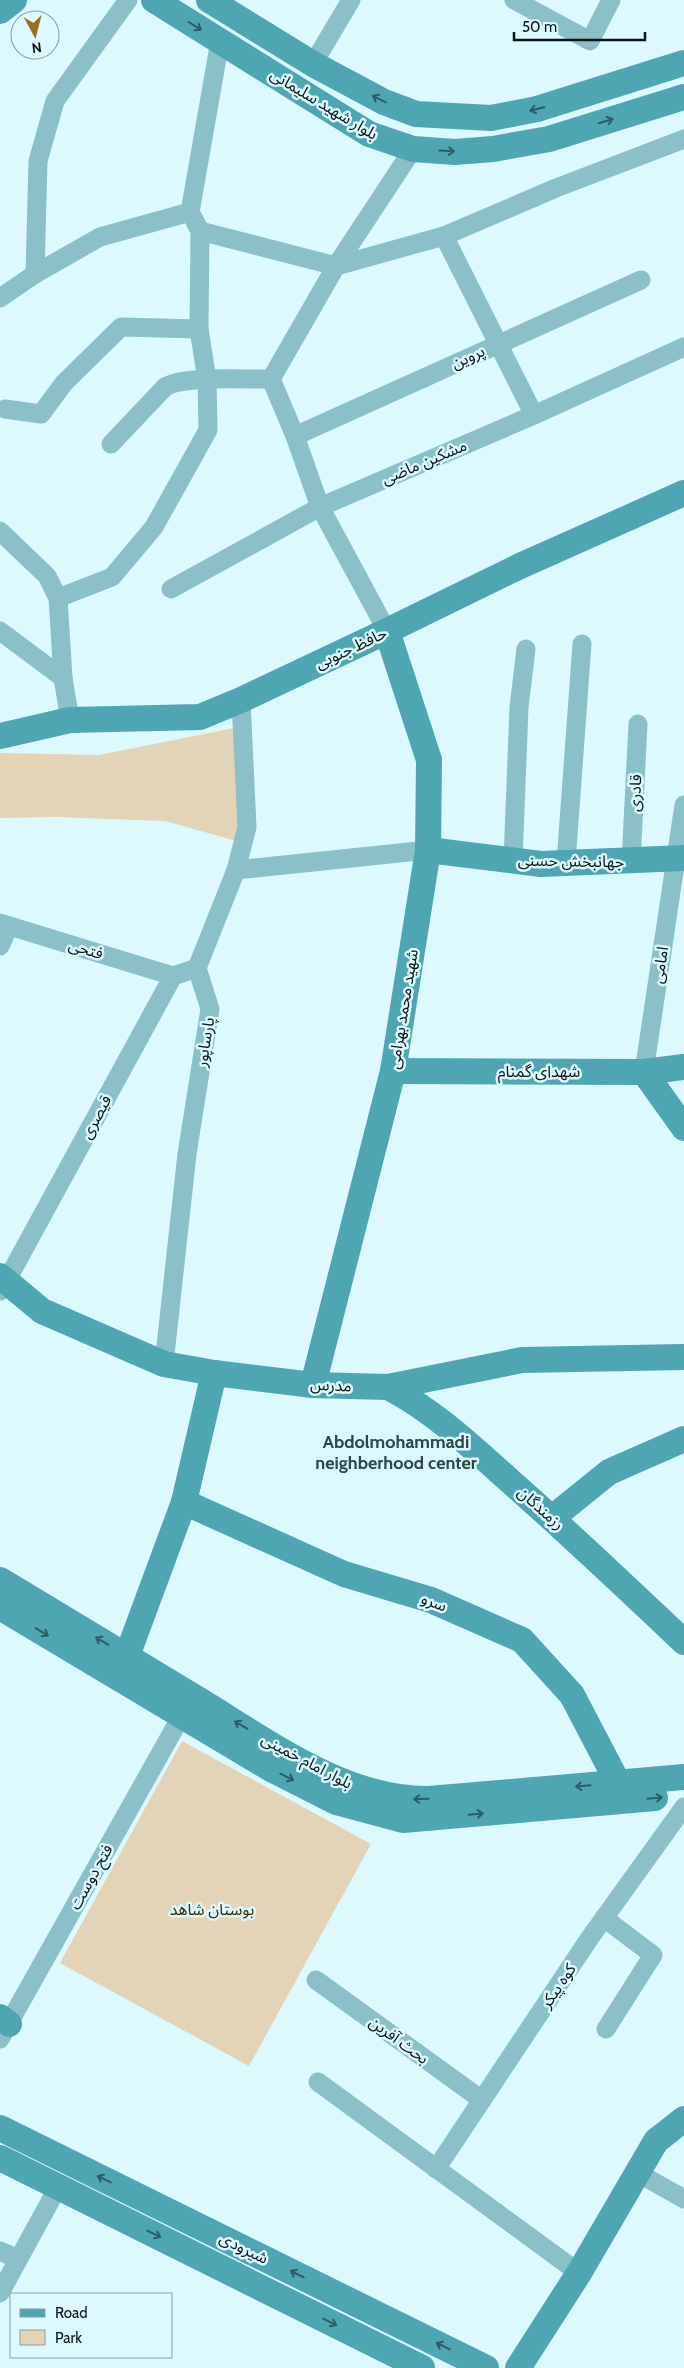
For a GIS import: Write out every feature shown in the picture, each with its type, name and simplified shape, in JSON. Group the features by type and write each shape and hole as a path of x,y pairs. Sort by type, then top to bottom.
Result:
{"street":[{"path":"0,11 14,0"},
{"path":"35,274 38,160 55,101 128,0"},
{"name":"بلوار شهید سلیمانی","path":"154,0 369,134 413,150 455,152 493,149 549,139 684,97"},
{"name":"بلوار شهید سلیمانی","path":"209,0 313,64 384,102 416,114 491,118 538,109 684,63"},
{"path":"313,64 351,0"},
{"path":"514,0 590,41 611,0"},
{"path":"58,598 112,577 154,527 208,430 207,380 199,329 200,231 190,212 220,41"},
{"path":"200,231 336,266 444,236 556,188 684,140"},
{"path":"271,379 336,266 413,150"},
{"path":"0,298 35,274 100,237 190,212"},
{"path":"444,236 499,342 534,415"},
{"name":"پروین","path":"295,436 499,342 641,280"},
{"path":"5,409 41,414 64,383 121,327 199,329"},
{"name":"مشکین ماضی","path":"171,588 320,507 534,415 684,347"},
{"path":"111,444 164,387 172,383 207,380 271,379"},
{"path":"271,379 295,436 320,507 387,631"},
{"name":"حافظ جنوبی","path":"0,736 70,720 200,717 241,700 520,566 684,493"},
{"path":"0,531 47,576 58,598 63,678 70,720"},
{"path":"0,631 63,678"},
{"name":"شهید محمد بهرامی","path":"313,1385 393,1071 428,850 429,760 387,631"},
{"path":"566,863 582,644"},
{"path":"513,861 520,707 526,649"},
{"path":"173,976 197,968 236,870 247,827 241,700"},
{"name":"قادری","path":"631,862 638,724"},
{"name":"امامی","path":"644,1072 680,858 684,805"},
{"path":"236,870 428,850"},
{"name":"جهانبخش حسنی","path":"428,850 541,864 631,862 680,858"},
{"path":"0,946 5,924"},
{"name":"فتحی","path":"5,924 173,976"},
{"name":"پارساپور","path":"164,1364 186,1154 210,1008 197,968"},
{"name":"قیصری","path":"2,1283 173,976"},
{"name":"شهدای گمنام","path":"393,1071 644,1072 684,1067"},
{"path":"644,1072 684,1128"},
{"name":"مدرس","path":"2,1283 42,1311 164,1364 214,1373 313,1385 388,1387 522,1360 684,1357"},
{"path":"127,1656 184,1502 214,1373"},
{"name":"رزمندگان","path":"388,1387 415,1401 460,1437 552,1518 684,1642"},
{"path":"552,1518 609,1472 684,1439"},
{"name":"سرو","path":"184,1502 344,1574 432,1600 522,1640 572,1695 618,1783"},
{"name":"بلوار امام خمینی","path":"0,1580 325,1773 342,1782 378,1794 403,1799 429,1799 684,1777"},
{"name":"بلوار امام خمینی","path":"0,1606 271,1769 336,1802 402,1820 684,1795"},
{"name":"فتح دوست","path":"3,2027 182,1715"},
{"name":"کوه پیکر","path":"436,2169 604,1918 684,1807"},
{"path":"604,1918 653,1955 606,2029"},
{"name":"بحث آفرین","path":"316,1980 482,2100"},
{"path":"318,2082 580,2274"},
{"path":"518,2368 580,2274 656,2141 684,2119"},
{"name":"شیرودی","path":"0,2128 486,2368"},
{"name":"شیرودی","path":"0,2158 422,2368"},
{"path":"638,2173 684,2199"},
{"path":"0,2293 58,2187"},
{"path":"126,2220 138,2196"},
{"path":"192,2252 204,2228"},
{"path":"0,2251 18,2259"}],"green space":[{"path":"249,725 240,842 165,821 56,817 0,818 0,753 99,755"},
{"name":"بوستان شاهد","path":"182,1741 371,1844 249,2066 60,1963"}],"district":[{"name":"Abdolmohammadi neighberhood center","path":"396,1452"}]}
